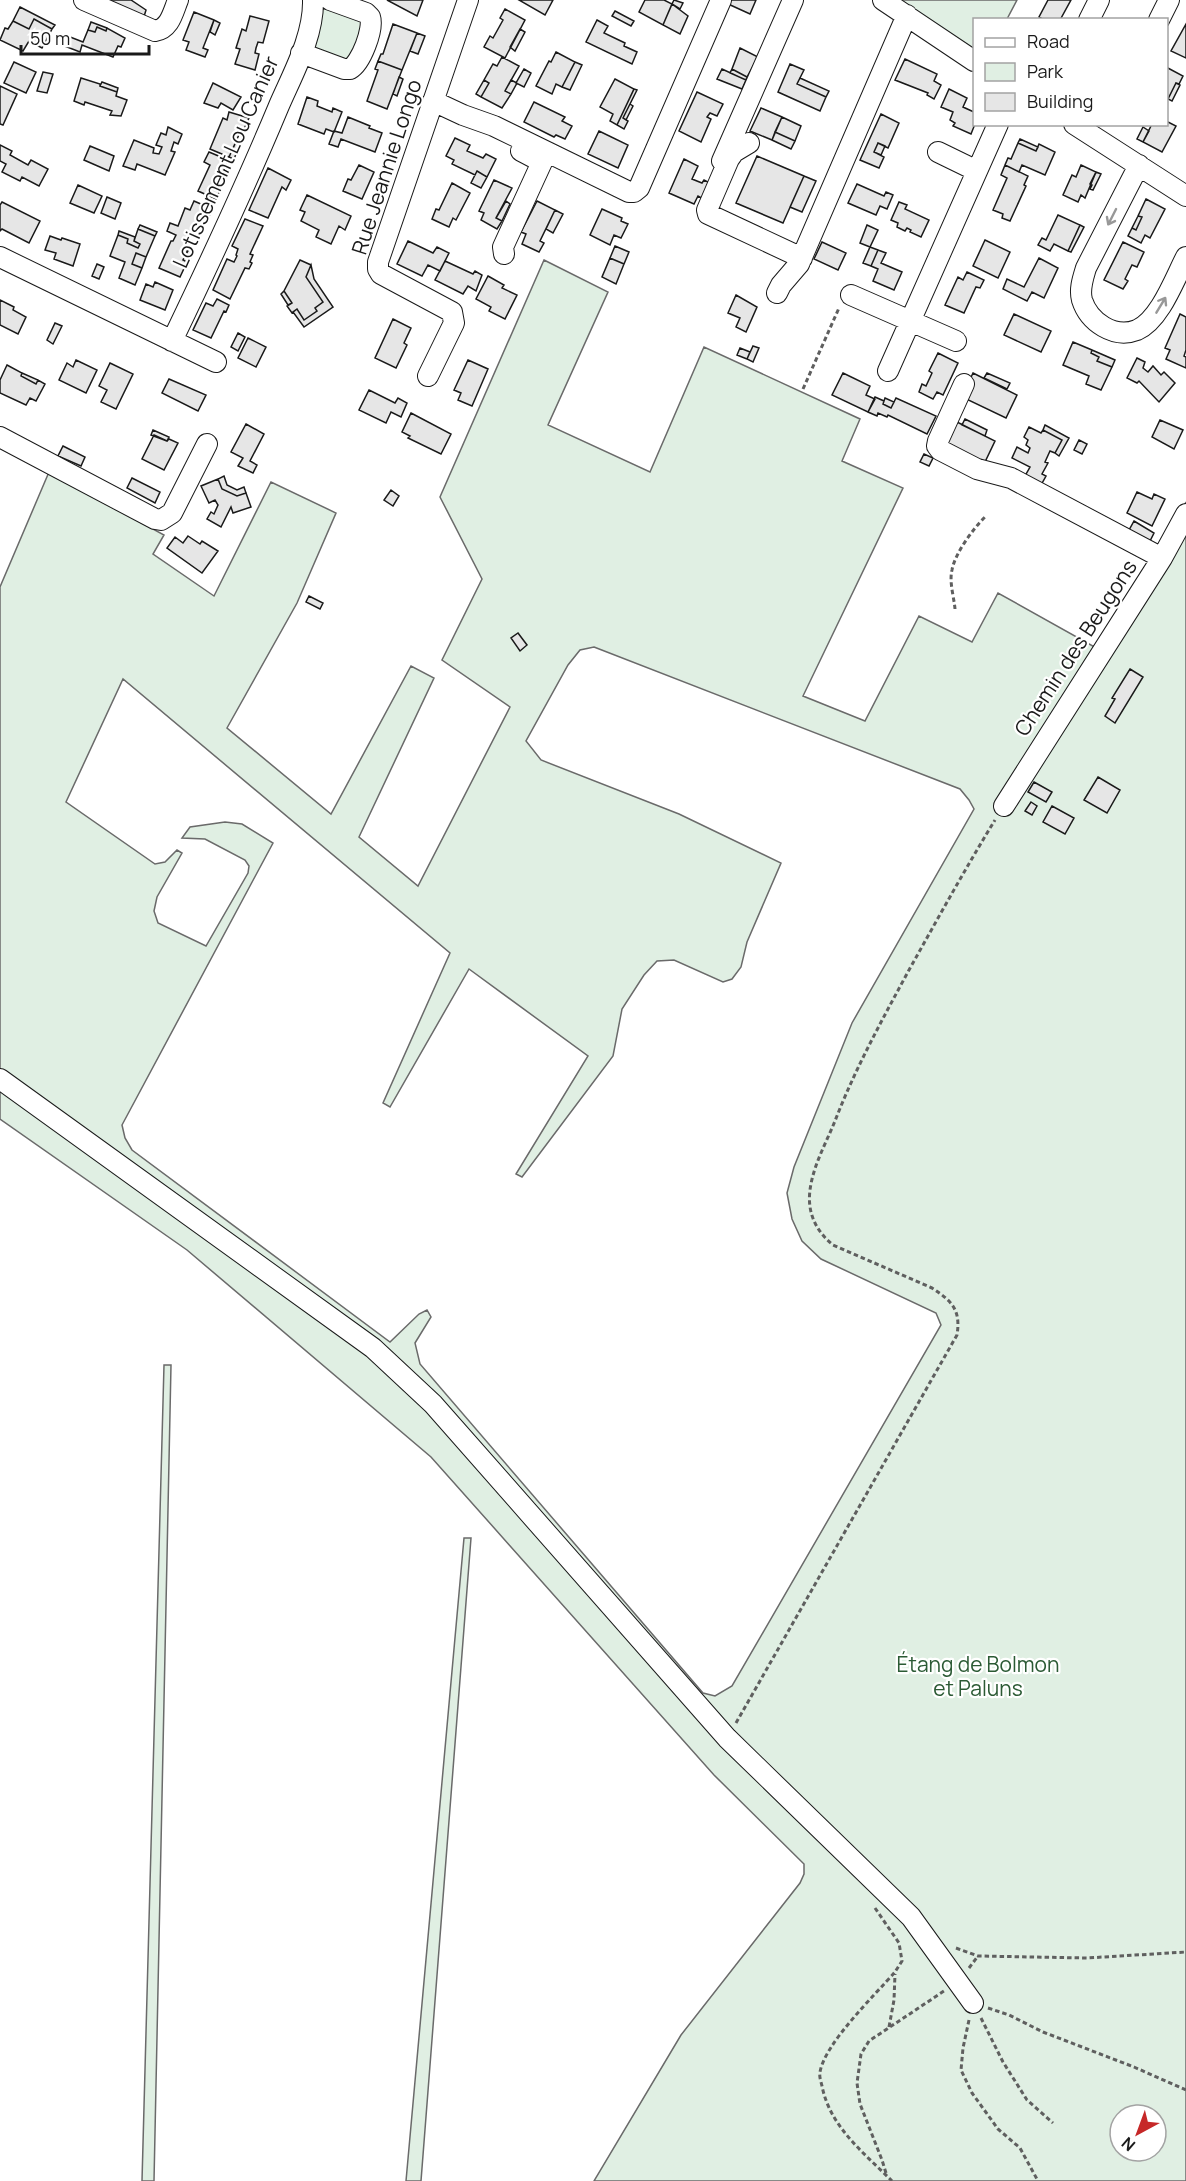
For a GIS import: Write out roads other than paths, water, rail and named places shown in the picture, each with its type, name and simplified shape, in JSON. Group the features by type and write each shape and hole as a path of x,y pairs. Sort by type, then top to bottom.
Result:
{"street":[{"path":"84,0 155,31 168,23 178,0"},
{"name":"Lotissement Lou Canier","path":"172,341 254,165 301,53 312,17 313,0"},
{"path":"301,53 344,69 350,69 358,62 371,27 370,17 366,13 330,0"},
{"name":"Rue Jeannie Longo","path":"428,376 454,323 452,312 381,274 378,262 468,0"},
{"path":"433,101 494,126 629,192 634,192 639,188 721,0"},
{"path":"722,160 793,0"},
{"path":"883,0 973,60"},
{"path":"1090,18 1099,0"},
{"path":"1160,18 1169,0"},
{"path":"777,293 802,258 907,15"},
{"path":"463,115 489,135 570,176"},
{"path":"888,371 997,126"},
{"path":"1081,126 1099,131 1139,165 1186,196"},
{"path":"748,143 734,152 729,159 706,210 708,214 802,258"},
{"path":"938,152 977,171"},
{"path":"502,250 542,162"},
{"path":"1139,165 1086,268 1081,285 1082,298 1088,311 1095,321 1115,332 1137,330 1159,310 1186,257"},
{"path":"0,257 216,362"},
{"path":"851,295 956,341"},
{"path":"964,384 938,441 937,446 940,450 976,469 1011,478 1162,558"},
{"path":"0,437 155,519 161,520 172,513 207,444"},
{"name":"Chemin des Beugons","path":"1004,806 1162,558 1186,514"},
{"path":"0,1079 373,1348 404,1376 433,1404 727,1738 911,1917 973,2003"}],"park label":[{"name":"Étang de Bolmon et Paluns","path":"978,1677"}]}
